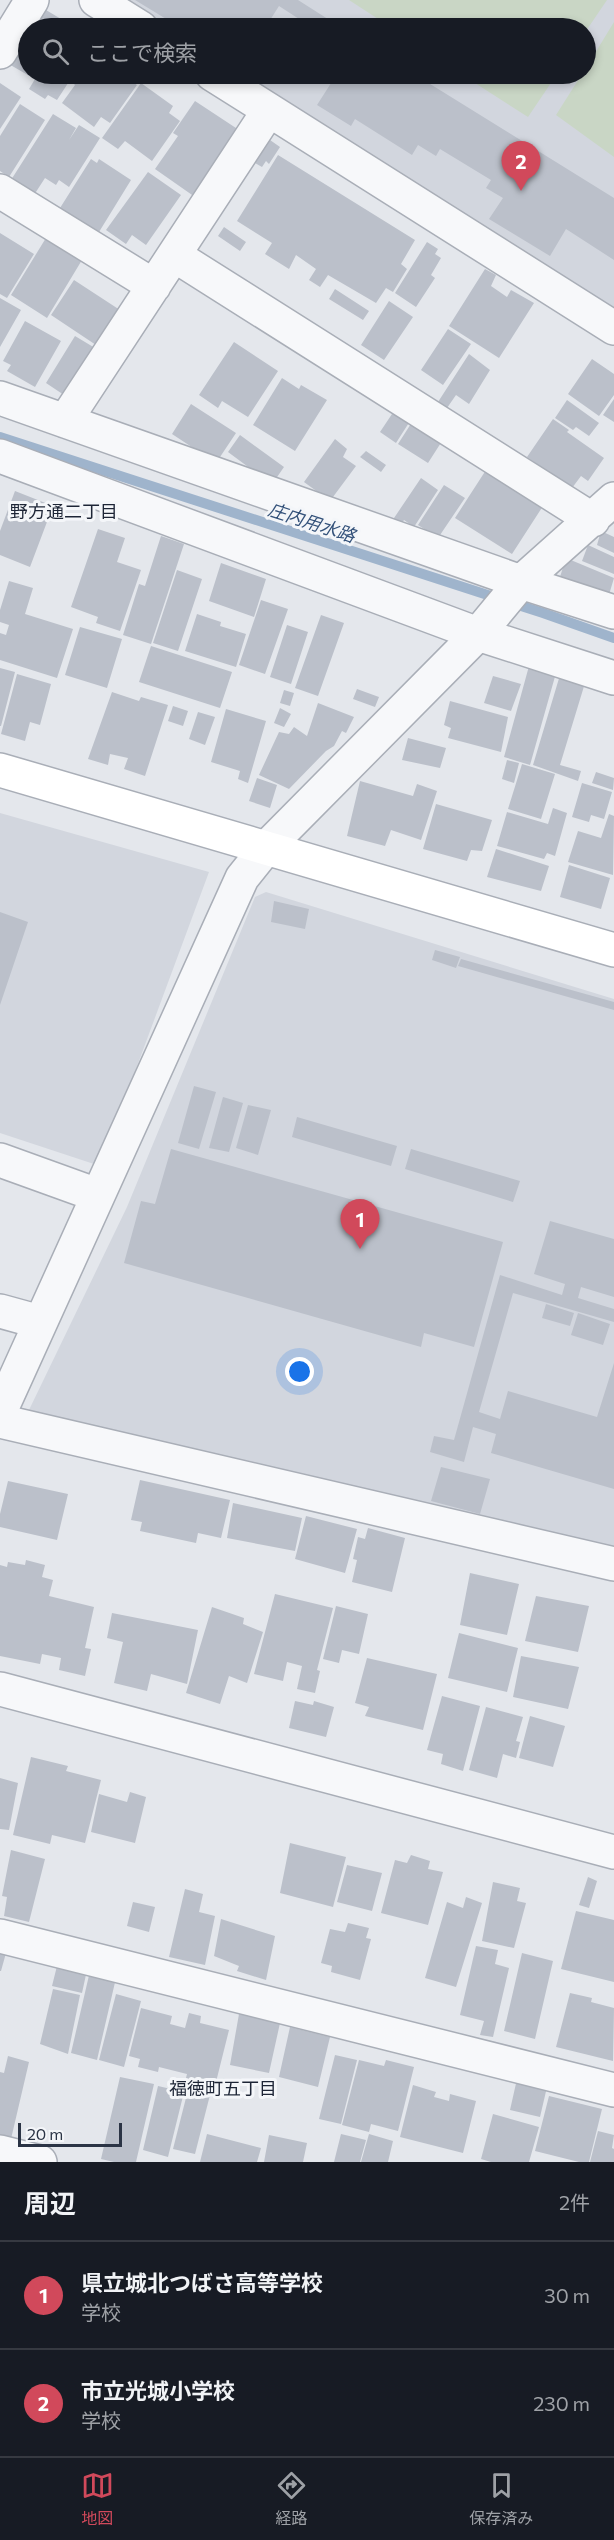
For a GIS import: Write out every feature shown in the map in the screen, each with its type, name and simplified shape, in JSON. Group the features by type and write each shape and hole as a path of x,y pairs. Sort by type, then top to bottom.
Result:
{"street":[{"path":"21,18 32,0"},
{"path":"96,0 125,18"},
{"path":"0,52 18,23"},
{"path":"228,84 614,328"},
{"path":"65,421 269,110"},
{"path":"0,191 154,286"},
{"path":"0,1412 242,878 266,848 482,628 515,589 603,509 174,255"},
{"path":"0,398 515,589 614,612"},
{"path":"0,456 482,628 614,678"},
{"path":"0,770 614,950"},
{"path":"0,1161 97,1195"},
{"path":"0,1311 40,1322"},
{"path":"0,1421 614,1564"},
{"path":"0,1689 614,1852"},
{"path":"0,1936 614,2090"},
{"path":"0,2152 40,2162"}],"shaded area":[{"path":"126,0 614,0 614,309 258,84 596,84 596,18 155,18"},
{"path":"0,813 209,872 100,1166 0,1133"},
{"path":"266,892 614,999 614,1547 36,1421 29,1410 127,1207 255,897"}],"green space":[{"path":"349,0 607,0 595,18 377,18"},
{"path":"614,22 614,157 556,115 576,84 596,84 596,52"},
{"path":"477,84 550,84 528,117"}],"building":[{"path":"135,0 298,0 326,18 298,18 279,6 271,18 165,18"},
{"path":"41,7 59,18 34,18"},
{"path":"18,45 18,69 7,63"},
{"path":"0,83 21,97 0,129"},
{"path":"32,84 67,84 57,100 48,95 45,99 29,89"},
{"path":"140,84 173,106 169,113 180,121 152,161 125,141 118,149 102,138"},
{"path":"330,84 430,84 614,198 614,260 566,229 550,256 489,219 503,198 486,188 491,180 440,149 436,156 418,145 412,155 355,119 351,126 317,105"},
{"path":"75,85 137,85 110,123 101,117 94,127 62,103"},
{"path":"195,101 239,130 208,172 212,174 195,197 155,169 178,136 173,133"},
{"path":"20,104 45,120 9,177 0,171 0,136"},
{"path":"53,114 76,128 69,140 79,125 100,138 69,187 59,180 56,185 45,178 34,195 11,180"},
{"path":"270,140 280,147 269,164 266,161 262,167 255,163"},
{"path":"278,155 415,240 401,264 407,269 393,292 386,288 376,303 328,275 320,287 309,280 316,269 296,255 289,269 265,254 272,243 237,221"},
{"path":"91,159 97,163 99,159 131,180 99,232 60,208"},
{"path":"148,172 181,195 146,245 132,235 126,244 106,230"},
{"path":"224,227 246,242 240,251 218,236"},
{"path":"0,233 34,254 7,298 0,294"},
{"path":"49,233 85,255 47,318 11,295"},
{"path":"427,242 438,249 435,254 441,258 431,275 435,278 416,307 395,293"},
{"path":"485,269 496,275 491,286 507,297 511,290 534,303 499,358 449,326"},
{"path":"74,280 123,312 99,347 51,315"},
{"path":"335,289 369,311 363,320 329,299"},
{"path":"0,298 21,310 0,347"},
{"path":"389,301 413,317 384,360 361,345"},
{"path":"25,321 61,341 35,387 7,371 11,365 3,361"},
{"path":"448,329 471,344 443,385 421,370"},
{"path":"75,336 100,351 70,399 46,383"},
{"path":"234,342 278,371 248,417 222,401 218,408 199,395"},
{"path":"469,354 490,370 469,404 456,395 447,408 438,402"},
{"path":"592,359 614,374 614,395 599,416 568,394"},
{"path":"282,378 299,389 301,385 327,400 295,451 253,425"},
{"path":"614,399 614,422 603,415"},
{"path":"567,400 599,423 589,436 576,427 573,430 555,418"},
{"path":"191,404 236,433 216,463 172,434"},
{"path":"396,408 412,418 396,443 380,432"},
{"path":"414,419 444,438 428,463 398,444"},
{"path":"553,419 569,430 567,432 604,458 588,481 581,476 572,488 527,457"},
{"path":"240,435 284,467 275,480 266,473 263,478 228,452"},
{"path":"335,439 347,449 343,457 356,466 330,501 304,482"},
{"path":"366,451 386,465 381,472 360,457"},
{"path":"486,470 543,506 512,554 455,518"},
{"path":"421,478 438,490 414,527 404,520 400,526 392,521"},
{"path":"444,485 465,498 438,538 418,525"},
{"path":"15,491 53,506 30,567 0,555 0,531"},
{"path":"98,529 125,538 117,562 141,570 120,631 96,623 98,617 71,607"},
{"path":"601,531 614,537 614,553 597,545"},
{"path":"161,536 184,544 151,644 123,635 139,584 145,586"},
{"path":"588,545 614,557 614,574 582,561"},
{"path":"566,558 614,578 608,598 559,580"},
{"path":"221,563 266,579 254,617 209,601"},
{"path":"177,570 202,579 178,651 153,643"},
{"path":"9,581 33,588 25,614 73,629 57,678 0,660 0,633 6,635 9,625 0,622 0,610"},
{"path":"261,600 288,609 265,674 239,665"},
{"path":"197,614 221,622 220,626 246,634 236,667 185,651"},
{"path":"321,615 344,623 318,696 295,688"},
{"path":"287,625 308,632 291,684 270,677"},
{"path":"80,627 122,639 107,688 65,675"},
{"path":"151,646 232,672 220,708 139,682"},
{"path":"529,666 556,673 530,765 504,757"},
{"path":"0,668 15,672 1,726 0,726"},
{"path":"17,674 51,684 40,725 30,722 25,741 1,734"},
{"path":"560,675 585,683 560,765 581,771 578,781 533,765"},
{"path":"493,676 521,684 511,711 484,703"},
{"path":"357,689 379,697 375,707 353,699"},
{"path":"284,690 294,693 290,706 280,703"},
{"path":"112,692 139,701 141,697 168,705 145,776 124,769 128,758 110,754 108,765 88,759"},
{"path":"450,701 508,717 501,752 448,738 451,728 444,725"},
{"path":"318,703 354,717 346,733 342,731 334,746 326,751 289,789 259,775 279,732 289,734 294,727 307,736"},
{"path":"173,706 188,711 183,726 168,721"},
{"path":"280,708 291,714 284,727 274,723"},
{"path":"226,709 266,721 248,783 238,779 240,771 211,762"},
{"path":"198,712 215,717 205,745 189,739"},
{"path":"408,738 446,748 440,768 402,760"},
{"path":"507,760 519,763 514,783 502,779"},
{"path":"522,764 555,774 541,819 508,809"},
{"path":"596,772 614,778 613,790 592,783"},
{"path":"257,778 277,785 270,808 249,801"},
{"path":"360,781 413,796 417,784 437,791 421,840 391,830 385,846 347,836"},
{"path":"582,783 612,792 604,819 591,815 589,822 572,817"},
{"path":"436,804 492,820 482,851 471,850 467,861 423,849"},
{"path":"553,808 567,813 555,856 547,853 544,859 497,846 507,812 548,824"},
{"path":"609,814 614,816 613,875 568,862 578,831 601,838"},
{"path":"496,849 549,866 541,891 487,877"},
{"path":"569,865 610,878 601,909 560,897"},
{"path":"274,901 309,909 305,929 271,922"},
{"path":"0,912 28,922 0,1005"},
{"path":"435,950 460,957 456,968 432,960"},
{"path":"461,959 614,1002 614,1010 458,966"},
{"path":"194,1086 216,1092 199,1149 178,1143"},
{"path":"223,1097 243,1103 229,1152 209,1148"},
{"path":"248,1105 271,1110 258,1155 236,1148"},
{"path":"297,1117 397,1146 391,1166 292,1137"},
{"path":"171,1149 503,1242 474,1347 424,1333 421,1347 124,1263 141,1201 155,1204"},
{"path":"411,1149 520,1181 513,1202 405,1169"},
{"path":"550,1221 614,1239 614,1297 581,1287 578,1298 614,1309 614,1322 513,1293 479,1412 500,1419 508,1391 597,1417 614,1363 614,1489 491,1453 496,1434 473,1427 464,1462 430,1452 434,1436 454,1440 500,1275 562,1295 565,1284 534,1274"},
{"path":"546,1304 574,1313 570,1326 542,1318"},
{"path":"578,1313 610,1324 603,1345 571,1335"},
{"path":"441,1467 490,1479 480,1514 431,1501"},
{"path":"140,1480 230,1500 221,1538 198,1533 196,1543 140,1531 142,1522 131,1520"},
{"path":"8,1481 68,1494 57,1540 0,1527 0,1514"},
{"path":"233,1503 302,1518 295,1551 227,1538"},
{"path":"306,1516 357,1529 345,1573 295,1559"},
{"path":"368,1528 405,1538 392,1592 352,1582 357,1560 353,1559 358,1537 365,1539"},
{"path":"26,1560 45,1565 42,1577 53,1580 49,1596 94,1607 85,1648 91,1649 85,1676 59,1670 61,1658 42,1654 40,1664 0,1656 0,1565 7,1567 8,1562 25,1565"},
{"path":"470,1573 519,1584 507,1635 460,1625"},
{"path":"275,1594 333,1608 317,1670 320,1671 315,1693 297,1689 302,1666 287,1662 283,1681 254,1674"},
{"path":"536,1596 589,1606 578,1652 525,1641"},
{"path":"336,1606 368,1614 359,1654 342,1650 339,1663 323,1659"},
{"path":"212,1607 244,1618 243,1624 263,1632 247,1683 229,1676 220,1704 186,1693"},
{"path":"112,1613 198,1630 187,1684 151,1674 147,1691 114,1683 123,1642 107,1638"},
{"path":"459,1633 518,1648 507,1692 448,1678"},
{"path":"521,1656 579,1667 568,1709 513,1697"},
{"path":"367,1658 437,1674 423,1730 365,1716 369,1707 355,1703"},
{"path":"442,1696 480,1706 463,1771 441,1764 443,1754 427,1750"},
{"path":"295,1701 313,1705 314,1701 334,1707 326,1737 289,1728"},
{"path":"486,1707 523,1717 516,1741 520,1742 516,1758 503,1754 497,1778 469,1770"},
{"path":"530,1716 565,1726 553,1767 519,1758"},
{"path":"31,1757 68,1766 66,1771 101,1780 85,1843 52,1835 50,1844 13,1835"},
{"path":"0,1778 18,1783 9,1830 0,1829"},
{"path":"130,1792 146,1797 135,1843 91,1832 99,1794 127,1802"},
{"path":"290,1843 346,1857 333,1907 280,1893"},
{"path":"11,1850 45,1859 29,1922 4,1916 7,1897 2,1896"},
{"path":"411,1855 430,1861 428,1869 443,1872 428,1925 381,1913 395,1860 407,1863"},
{"path":"347,1865 382,1873 372,1911 337,1902"},
{"path":"588,1877 597,1881 589,1908 579,1905"},
{"path":"493,1882 520,1888 517,1901 526,1903 514,1948 482,1941"},
{"path":"185,1889 203,1894 199,1912 215,1916 205,1965 169,1957"},
{"path":"466,1897 482,1903 456,1987 425,1978 447,1902 463,1908"},
{"path":"133,1902 155,1907 149,1932 127,1926"},
{"path":"576,1911 614,1920 614,1982 561,1969"},
{"path":"221,1919 275,1936 266,1980 237,1971 239,1966 214,1956"},
{"path":"348,1923 369,1928 366,1938 371,1939 360,1980 331,1972 332,1966 321,1963 330,1929 345,1932"},
{"path":"476,1946 498,1950 495,1964 509,1968 493,2037 480,2035 484,2021 460,2015"},
{"path":"0,1951 6,1953 1,1971 0,1971"},
{"path":"522,1953 553,1961 535,2039 504,2031"},
{"path":"58,1962 87,1970 82,1993 52,1986"},
{"path":"90,1971 116,1978 97,2060 71,2053"},
{"path":"53,1989 80,1995 68,2054 40,2044"},
{"path":"570,1993 592,1998 591,2002 614,2008 613,2061 556,2047"},
{"path":"116,1994 141,2001 124,2067 99,2060"},
{"path":"141,2008 172,2016 170,2024 185,2028 189,2013 201,2016 200,2023 229,2030 214,2090 185,2082 187,2074 159,2067 158,2072 138,2067 140,2059 129,2056"},
{"path":"239,2014 280,2023 269,2073 230,2065"},
{"path":"290,2027 330,2037 318,2087 279,2077"},
{"path":"335,2055 357,2060 341,2124 319,2119"},
{"path":"8,2056 29,2062 11,2139 0,2137 0,2072 4,2073"},
{"path":"359,2060 384,2066 386,2060 414,2067 398,2131 371,2124 369,2132 342,2125"},
{"path":"120,2077 154,2084 136,2162 114,2162 101,2159"},
{"path":"517,2079 547,2087 540,2117 510,2110"},
{"path":"413,2085 436,2092 434,2097 449,2101 450,2094 476,2101 463,2153 400,2137"},
{"path":"158,2086 184,2092 168,2157 143,2150"},
{"path":"189,2086 211,2091 195,2154 173,2149"},
{"path":"549,2096 602,2109 589,2162 579,2162 535,2151"},
{"path":"493,2114 539,2127 529,2162 491,2162 481,2159"},
{"path":"598,2131 614,2135 612,2148 614,2149 614,2162 590,2162"},
{"path":"207,2134 261,2148 257,2162 200,2162"},
{"path":"341,2134 366,2140 360,2162 334,2162"},
{"path":"369,2134 393,2141 388,2162 361,2162"},
{"path":"269,2135 307,2143 303,2162 264,2162"}],"waterway":[{"name":"庄内用水路","path":"0,437 614,638"}],"place":[{"name":"市立光城小学校","path":"521,191"},
{"name":"県立城北つばさ高等学校","path":"360,1249"}],"district":[{"name":"野方通二丁目","path":"64,511"},
{"name":"福徳町五丁目","path":"223,2088"}]}
